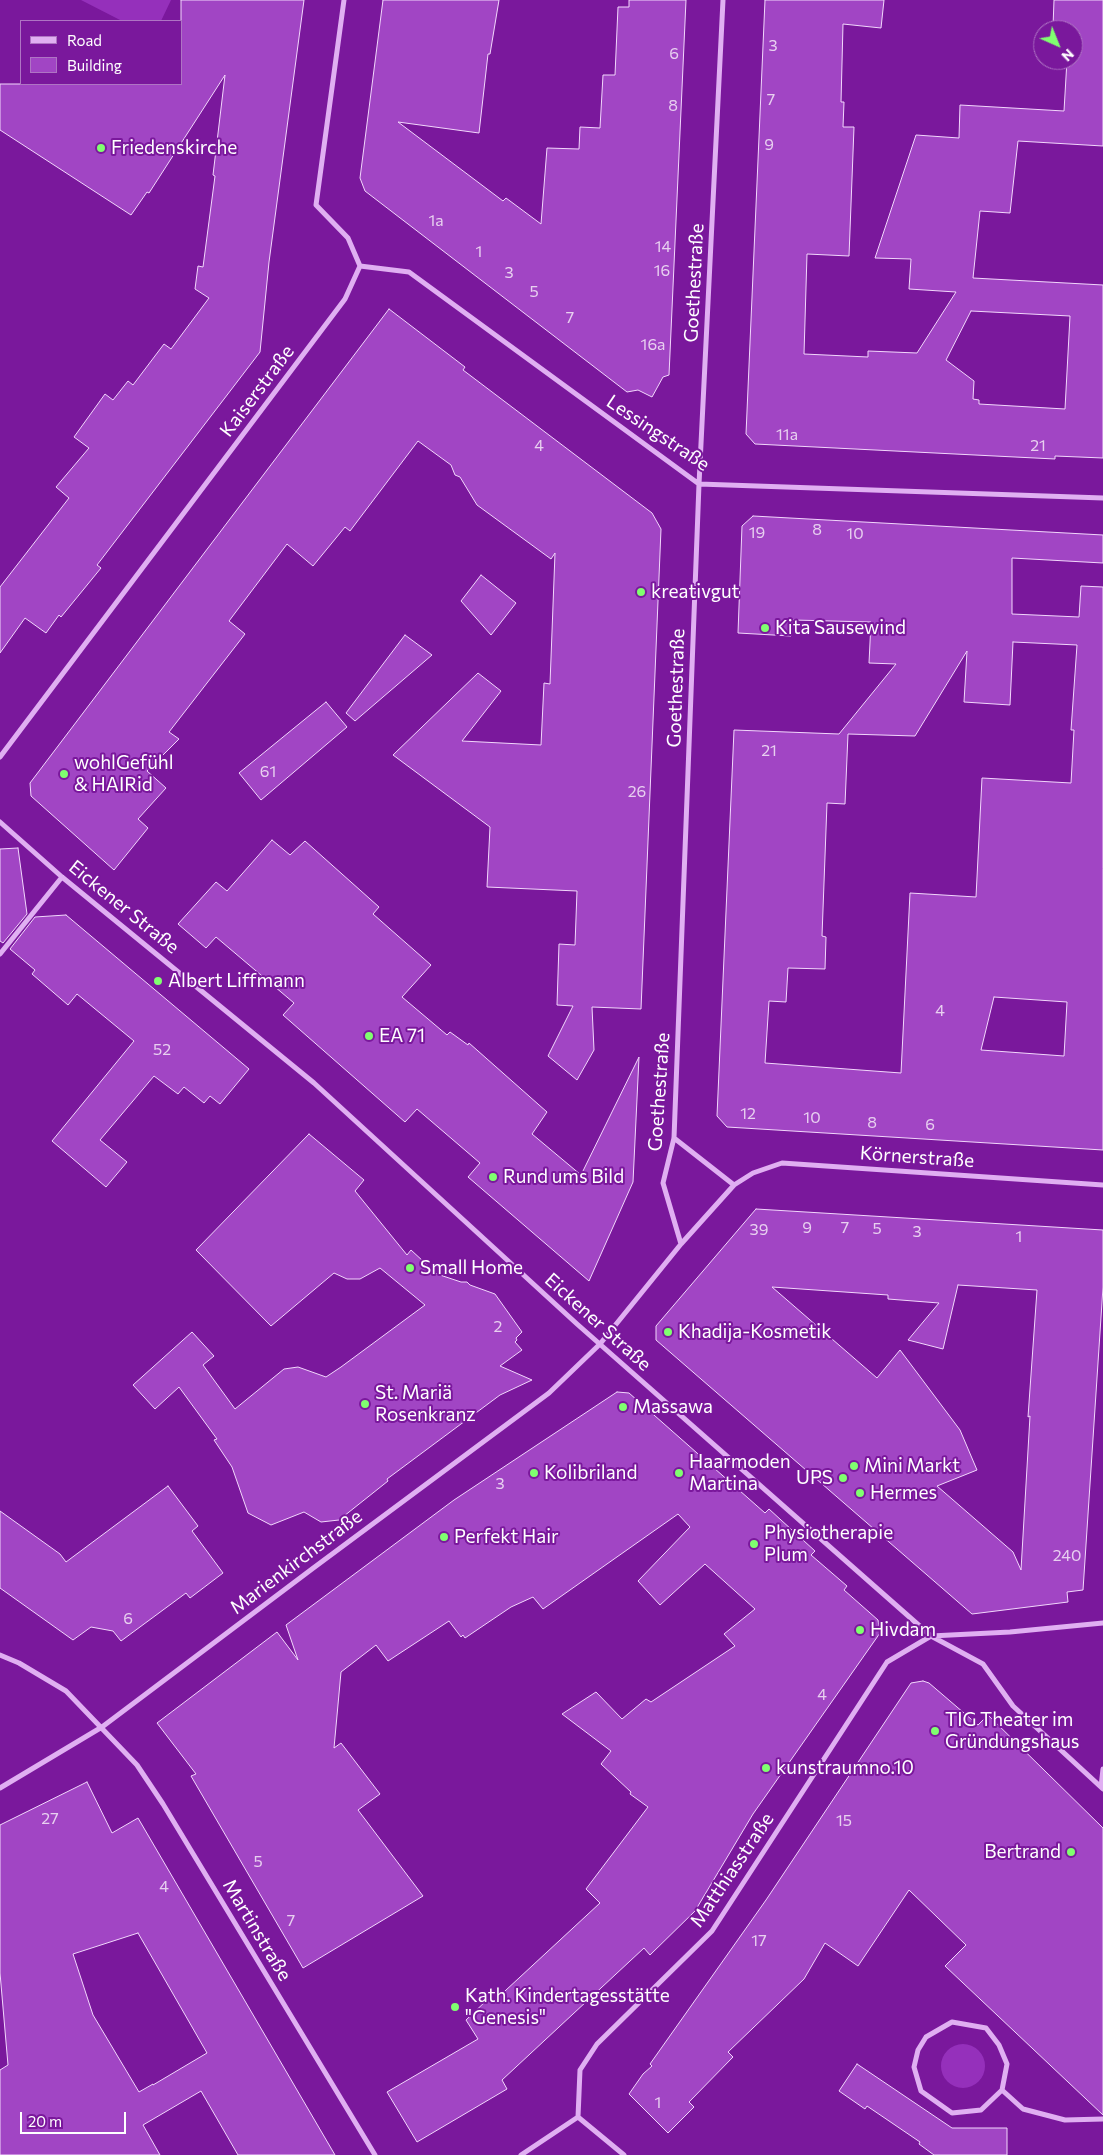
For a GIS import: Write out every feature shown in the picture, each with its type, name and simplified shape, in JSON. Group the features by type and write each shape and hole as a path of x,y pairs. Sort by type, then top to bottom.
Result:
{"street":[{"path":"344,0 316,205 348,238 360,266"},
{"name":"Goethestraße","path":"681,1244 663,1183 674,1138 699,484 723,0"},
{"name":"Lessingstraße","path":"360,266 409,272 699,484 1103,498"},
{"name":"Kaiserstraße","path":"0,757 345,299 360,266"},
{"name":"Eickener Straße","path":"0,822 62,876 314,1082 600,1344 931,1636 982,1664 1013,1706 1102,1788"},
{"path":"0,954 62,876"},
{"path":"674,1138 734,1185"},
{"name":"Körnerstraße","path":"681,1244 734,1185 753,1173 782,1163 1103,1184"},
{"path":"600,1344 681,1244"},
{"name":"Marienkirchstraße","path":"0,1788 102,1728 549,1393 600,1344"},
{"path":"931,1636 1010,1632 1103,1623"},
{"name":"Matthiasstraße","path":"578,2116 580,2070 597,2044 712,1931 887,1662 931,1636"},
{"name":"Martinstraße","path":"0,1655 19,1663 66,1691 137,1765 163,1804 375,2155"},
{"path":"1102,1788 1103,1769"},
{"path":"952,2022 986,2028 999,2045 1007,2064 1002,2090 982,2110 952,2113 921,2091 914,2068 918,2050 926,2037 952,2022"},
{"path":"1002,2090 1023,2108 1065,2120 1103,2119"},
{"path":"521,2155 578,2116 624,2155"}],"shaded area":[{"path":"81,0 171,0 161,20 120,20"},
{"path":"967,2044 979,2050 984,2058 984,2074 979,2082 971,2087 959,2088 947,2082 942,2074 941,2062 947,2050 955,2045"}],"building":[{"path":"181,0 304,0 269,262 260,352 97,565 101,568 61,617 59,615 46,633 25,618 0,653 0,587 69,498 56,487 89,448 74,437 105,394 113,400 128,381 133,385 164,344 171,349 209,298 195,289 198,266 203,267 215,176 213,175 225,75 149,193 147,192 131,215 0,130 0,84 182,85"},
{"path":"383,0 499,0 490,54 488,54 479,133 398,122 503,201 506,198 541,224 547,148 579,149 580,127 600,128 603,75 615,75 618,7 629,7 629,0 686,0 669,375 663,377 652,397 638,390 627,392 365,191 360,178"},
{"path":"765,0 884,0 881,28 843,24 841,102 844,102 843,127 854,127 849,256 807,254 804,354 868,357 868,351 917,353 956,292 909,289 911,259 875,258 916,135 959,138 960,105 1064,111 1066,70 1083,70 1083,20 1053,20 1054,0 1103,0 1103,146 1018,141 1010,213 980,211 973,278 1103,285 1103,458 1055,456 1055,459 755,444 746,434","holes":["971,311 1070,316 1065,409 979,404 979,400 973,399 974,381 946,360"]},
{"path":"389,309 465,367 463,370 652,513 661,529 641,1009 592,1007 594,1050 577,1080 548,1056 573,1006 557,1005 559,944 575,945 577,891 487,887 490,827 393,755 478,673 501,691 462,741 541,745 544,683 550,684 555,553 551,559 477,505 460,477 455,475 451,465 418,441 350,531 345,527 313,566 287,544 229,621 245,634 169,732 179,739 147,771 166,788 138,819 148,828 114,870 31,796 30,783"},
{"path":"753,516 1103,535 1103,563 1012,558 1012,614 1079,617 1081,586 1103,587 1103,1150 727,1127 717,1116 734,730 839,734 896,664 869,663 871,622 793,620 791,636 738,633 742,526","holes":["1013,642 1077,645 1071,730 1074,730 1071,783 982,778 976,897 910,893 901,1073 765,1063 769,1001 786,1002 788,968 825,969 826,937 822,936 827,803 845,804 848,734 915,736 967,651 964,702 1010,705","994,997 1067,1002 1064,1056 981,1050"]},
{"path":"481,575 516,603 491,635 461,601"},
{"path":"405,635 432,655 355,721 346,713"},
{"path":"326,702 347,727 261,800 239,773"},
{"path":"272,840 290,855 305,841 379,907 373,914 431,965 402,997 447,1035 450,1032 468,1045 469,1043 547,1112 532,1134 581,1175 639,1057 633,1182 589,1281 468,1177 480,1163 417,1109 405,1122 283,1015 294,1003 216,937 206,948 178,924 216,882 227,891"},
{"path":"18,848 27,914 3,943 0,941 0,849"},
{"path":"66,915 249,1069 220,1104 210,1096 204,1103 184,1087 178,1094 154,1076 100,1140 127,1162 106,1187 52,1141 134,1041 77,994 68,1005 32,974 35,970 10,949 35,917"},
{"path":"309,1134 364,1180 355,1191 407,1255 411,1250 437,1274 461,1282 467,1282 470,1285 495,1294 522,1332 515,1342 522,1350 500,1366 532,1380 500,1395 387,1479 388,1481 339,1520 321,1522 304,1512 271,1525 248,1513 232,1467 214,1440 217,1439 179,1387 155,1409 133,1385 192,1332 214,1356 203,1365 235,1409 284,1369 298,1367 326,1377 425,1305 380,1268 360,1279 347,1279 334,1273 271,1326 196,1250"},
{"path":"756,1209 1103,1230 1103,1287 1083,1590 1067,1592 1068,1602 972,1614 656,1340 656,1326","holes":["958,1285 1037,1290 1028,1417 1030,1416 1021,1570 1013,1552 937,1486 977,1470 960,1430 900,1350 877,1378 772,1287 888,1295 888,1299 939,1303 908,1340 943,1349"]},
{"path":"617,1392 629,1393 765,1513 769,1509 815,1551 811,1555 847,1586 844,1590 878,1620 880,1633 753,1814 695,1911 650,1955 644,1948 502,2080 507,2089 417,2142 387,2092 478,2039 466,2020 488,1999 492,2003 600,1903 586,1889 648,1807 630,1794 631,1792 601,1764 611,1751 562,1714 596,1692 622,1719 646,1699 651,1702 735,1646 724,1634 755,1609 705,1564 660,1605 638,1581 690,1527 678,1514 543,1609 533,1597 511,1607 465,1638 463,1635 461,1637 449,1621 388,1661 376,1645 341,1672 334,1748 341,1743 380,1794 358,1810 423,1896 303,1968 191,1776 196,1774 157,1723 277,1632 298,1660 286,1625 454,1500"},
{"path":"168,1486 198,1526 192,1531 223,1573 190,1598 186,1593 121,1641 113,1631 91,1627 73,1640 0,1588 0,1511 60,1554 66,1562"},
{"path":"923,1681 929,1683 978,1725 988,1715 1103,1828 1103,2115 945,1966 966,1945 909,1890 858,1966 825,1943 804,1979 728,2052 733,2057 689,2102 694,2107 668,2133 629,2094 643,2074 652,2066 650,2064 766,1900 911,1683"},
{"path":"87,1782 112,1833 138,1818 335,2155 238,2155 201,2091 143,2125 160,2155 0,2155 0,2070 8,2065 0,1973 0,1825","holes":["138,1933 207,2053 139,2092 93,2015 73,1954"]},
{"path":"857,2064 952,2128 1007,2128 1007,2155 934,2155 919,2144 920,2142 867,2106 865,2109 839,2091"}],"place":[{"name":"Friedenskirche","path":"101,148"},
{"name":"kreativgut","path":"641,592"},
{"name":"Kita Sausewind","path":"765,628"},
{"name":"wohlGefühl & HAIRid","path":"64,774"},
{"name":"Albert Liffmann","path":"158,981"},
{"name":"EA 71","path":"369,1036"},
{"name":"Rund ums Bild","path":"493,1177"},
{"name":"Small Home","path":"410,1268"},
{"name":"Khadija-Kosmetik","path":"668,1332"},
{"name":"St. Mariä Rosenkranz","path":"365,1404"},
{"name":"Massawa","path":"623,1407"},
{"name":"Mini Markt","path":"854,1466"},
{"name":"Kolibriland","path":"534,1473"},
{"name":"Haarmoden Martina","path":"679,1473"},
{"name":"UPS","path":"843,1478"},
{"name":"Hermes","path":"860,1493"},
{"name":"Perfekt Hair","path":"444,1537"},
{"name":"Physiotherapie Plum","path":"754,1544"},
{"name":"Hivdam","path":"860,1630"},
{"name":"TIG Theater im Gründungshaus","path":"935,1731"},
{"name":"kunstraumno.10","path":"766,1768"},
{"name":"Bertrand","path":"1071,1852"},
{"name":"Kath. Kindertagesstätte \"Genesis\"","path":"455,2007"}]}
